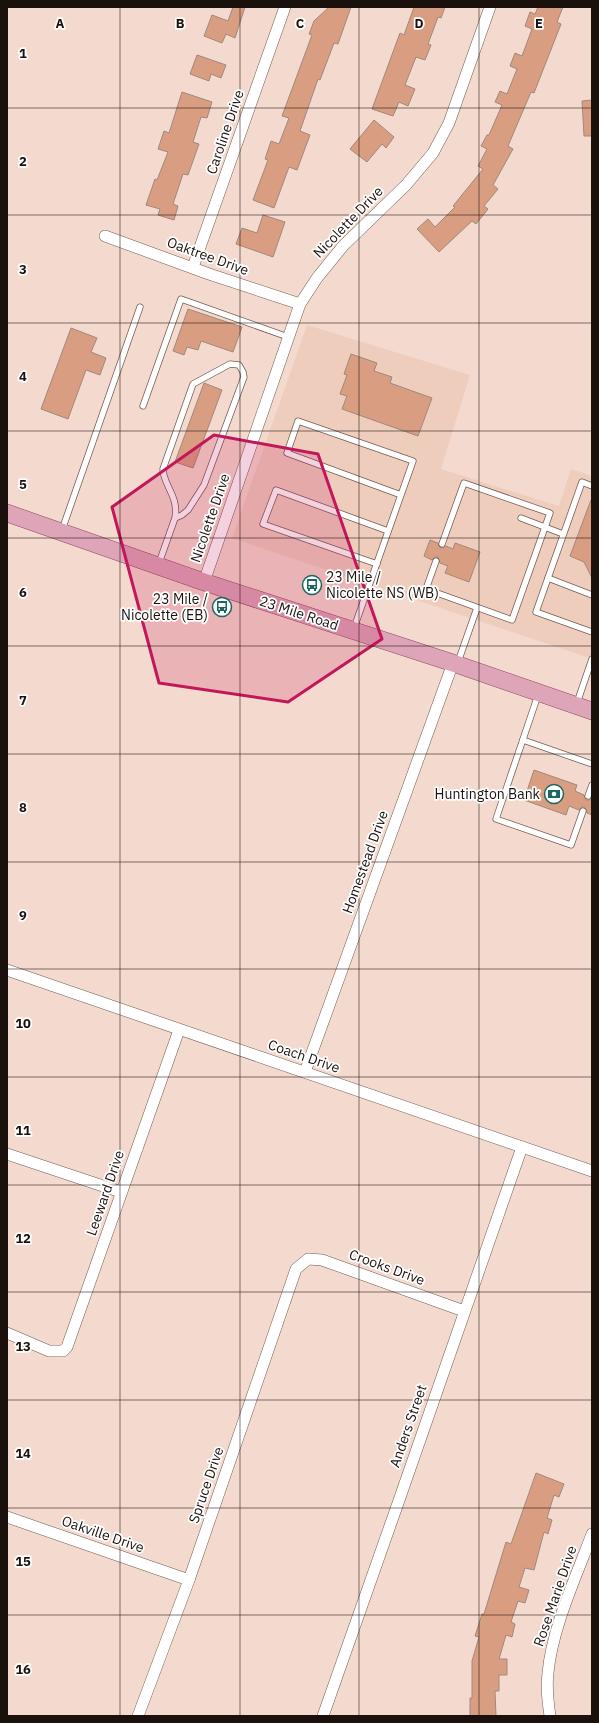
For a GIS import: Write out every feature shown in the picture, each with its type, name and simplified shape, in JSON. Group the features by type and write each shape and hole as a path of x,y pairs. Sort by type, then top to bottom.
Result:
{"main road":[{"name":"23 Mile Road","path":"7,513 204,582 354,630 592,711"}],"street":[{"name":"Caroline Drive","path":"193,267 285,7"},
{"name":"Nicolette Drive","path":"204,582 300,304 317,278 343,246 406,185 433,153 449,123 490,7"},
{"name":"Oaktree Drive","path":"105,236 209,274 300,304"},
{"name":"Homestead Drive","path":"305,1072 455,664"},
{"name":"Coach Drive","path":"7,970 592,1172"},
{"name":"Leeward Drive","path":"7,1333 49,1351 63,1351 70,1340 179,1030"},
{"name":"Anders Street","path":"323,1716 391,1527 411,1463 522,1147"},
{"path":"7,1154 121,1192"},
{"name":"Crooks Drive","path":"300,1264 308,1260 322,1260 464,1311"},
{"name":"Spruce Drive","path":"138,1716 189,1580 291,1287 294,1273 300,1264"},
{"name":"Oakville Drive","path":"7,1517 189,1580"},
{"name":"Rose Marie Drive","path":"550,1716 547,1687 549,1663 557,1630 592,1534"}],"lane":[{"path":"143,406 181,300 288,337"},
{"path":"61,532 140,307"},
{"path":"158,566 175,518 176,506 162,469 193,384 225,366 230,364 239,365 244,377 204,485 188,510 175,518"},
{"path":"354,630 413,461 298,421 287,453 401,495"},
{"path":"592,486 582,482 536,612 592,632"},
{"path":"436,561 426,588 512,620 550,513 464,483 442,544"},
{"path":"377,564 263,524 276,490 388,531"},
{"path":"521,518 563,534"},
{"path":"548,578 592,595"},
{"path":"455,664 477,608"},
{"path":"576,705 592,659"},
{"path":"539,693 496,819 571,845 583,811"},
{"path":"523,740 592,764"},
{"path":"588,796 592,785"}],"highlighted area":[{"path":"214,435 318,454 382,639 288,702 159,683 112,507"}],"shaded area":[{"path":"307,325 470,375 441,469 559,506 571,469 592,476 592,659 232,538"}],"building":[{"path":"233,7 245,7 235,38 226,34 222,43 204,36 212,15 228,21"},
{"path":"329,7 351,7 338,44 334,43 320,80 318,79 300,131 310,135 297,170 289,167 274,208 253,200 268,160 265,159 271,141 279,144 289,118 282,116 312,35 309,34 314,21"},
{"path":"414,7 445,7 441,18 438,17 428,44 431,45 425,60 416,57 405,85 415,89 408,106 399,102 393,116 372,109 400,33 404,35"},
{"path":"538,7 563,7 557,22 561,24 534,93 531,92 508,146 513,149 493,185 498,189 484,206 488,209 476,224 472,221 439,252 417,229 428,219 435,227 455,207 453,206 483,169 478,166 487,149 481,146 487,135 489,135 502,105 495,102 500,91 507,94 517,69 510,66 515,53 522,56 532,29 525,26 530,12 535,14"},
{"path":"197,55 226,65 221,78 211,74 209,81 190,74"},
{"path":"182,92 212,102 207,118 201,117 193,142 199,144 188,175 183,174 173,204 178,206 174,220 158,215 160,209 146,205 155,179 157,180 168,152 158,149 164,131 169,133"},
{"path":"592,100 592,136 584,136 582,101"},
{"path":"374,120 394,137 386,148 382,144 367,162 350,149"},
{"path":"263,215 285,222 273,257 236,244 242,228 257,233"},
{"path":"188,309 242,327 233,352 201,341 198,350 187,347 184,355 173,351"},
{"path":"71,328 97,338 91,352 106,358 100,375 86,370 68,419 41,409"},
{"path":"351,354 377,363 374,371 392,377 390,383 432,398 418,436 342,409 347,396 340,394 347,375 344,374"},
{"path":"204,383 222,390 193,468 175,462"},
{"path":"591,500 592,578 584,562 570,556"},
{"path":"430,540 438,543 441,548 446,546 453,549 455,543 480,552 469,582 445,573 448,566 440,563 438,557 435,557 432,560 424,556"},
{"name":"Huntington Bank","path":"534,770 577,785 575,791 584,795 586,800 592,798 592,815 587,813 585,807 582,807 579,810 569,806 566,815 524,800"},
{"path":"536,1473 564,1484 559,1497 554,1495 547,1518 552,1520 548,1534 544,1532 534,1570 525,1568 519,1587 529,1590 525,1603 518,1601 511,1622 515,1624 512,1637 506,1635 499,1659 507,1659 507,1675 499,1675 499,1691 495,1691 496,1716 470,1716 470,1698 472,1698 472,1661 479,1637 475,1636 482,1614 484,1614 506,1542 511,1544"}],"place":[{"name":"23 Mile / Nicolette NS (WB)","path":"312,585"},
{"name":"23 Mile / Nicolette (EB)","path":"222,607"},
{"name":"Huntington Bank","path":"554,794"}]}
